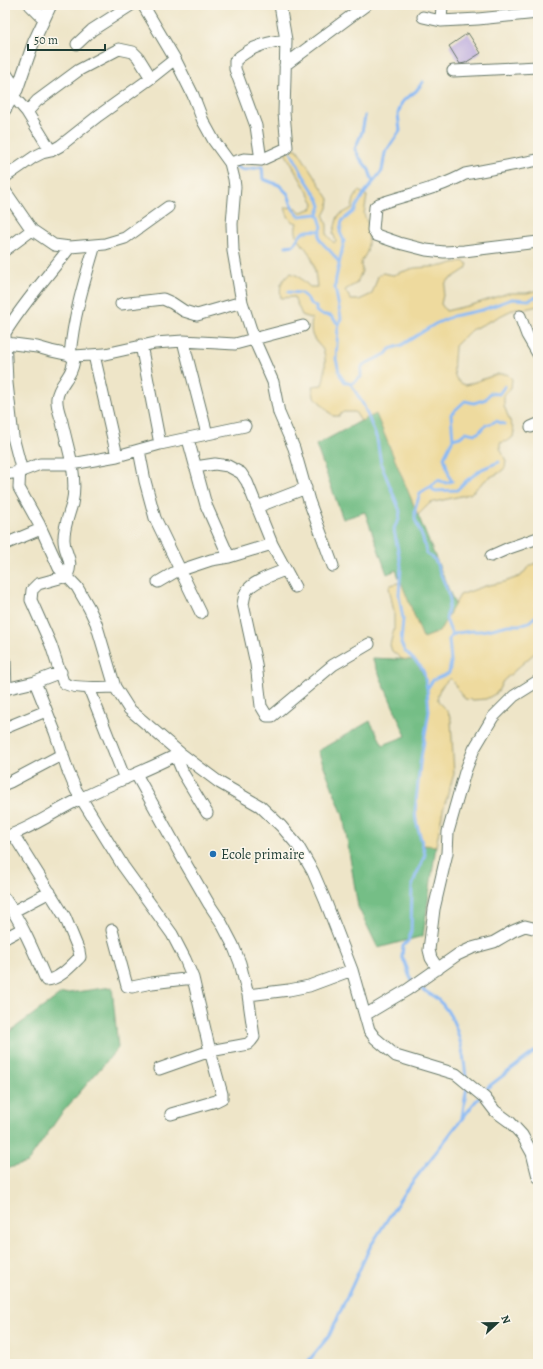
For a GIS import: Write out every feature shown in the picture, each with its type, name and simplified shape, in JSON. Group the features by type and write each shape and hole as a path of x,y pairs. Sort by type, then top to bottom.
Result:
{"street":[{"path":"30,5 44,19"},
{"path":"5,110 15,93 34,41 51,5"},
{"path":"77,44 92,30 132,5"},
{"path":"143,5 175,59 193,95 203,121 214,141 230,163 235,187 232,224 233,251 242,302 254,339 273,382 279,413 294,448 309,502 333,566"},
{"path":"230,163 244,159 260,160 278,153 287,147 284,113 286,40 280,5"},
{"path":"285,65 366,5"},
{"path":"441,21 442,5"},
{"path":"423,17 441,21 538,13"},
{"path":"260,160 256,126 235,69 235,61 240,56 254,48 269,42 286,40"},
{"path":"27,112 37,101 79,70 119,49 133,52 138,57 151,78"},
{"path":"5,177 34,157 60,146 175,59"},
{"path":"453,71 538,67"},
{"path":"5,72 15,93 51,151"},
{"path":"538,160 465,174 427,190 379,204 375,207 373,230 376,235 400,243 426,250 444,252 538,242"},
{"path":"5,192 32,230 54,245 70,247 105,244 125,238 168,207"},
{"path":"5,250 32,230"},
{"path":"95,245 83,285 72,332 72,356 74,365 57,398 74,476 72,503 64,536 64,543 70,560 69,571 66,576 38,584 32,590 32,600 51,645 63,682 66,685 90,688 115,687"},
{"path":"70,247 48,273 12,322 5,337 7,383 13,437 20,464 19,488 32,510 59,568 77,587 90,608 115,687 129,709 178,754 220,783 260,806 281,826 298,846 313,872 322,893 352,970 368,1030 396,1056 456,1074 485,1098 495,1111 510,1122 522,1135 532,1153 538,1177"},
{"path":"121,304 163,299 184,311 197,315 242,302"},
{"path":"520,316 527,335 538,354"},
{"path":"5,337 72,356 94,355 127,350 141,346 182,341 235,344 303,326"},
{"path":"182,341 207,434"},
{"path":"141,346 160,444"},
{"path":"94,355 117,456"},
{"path":"5,474 19,472 40,464 72,464 117,456 160,444 245,426"},
{"path":"188,439 206,505 229,557"},
{"path":"139,450 145,481 155,518 201,614"},
{"path":"195,467 215,464 228,466 240,473 247,482 272,544 295,587"},
{"path":"257,506 306,488"},
{"path":"5,544 41,529"},
{"path":"491,556 538,538"},
{"path":"158,582 170,574 211,560 229,557 272,544"},
{"path":"286,570 253,584 247,591 243,604 256,664 261,706 267,716 272,716 333,665 370,644"},
{"path":"5,659 6,689 35,682 61,672"},
{"path":"438,969 431,958 429,950 434,909 447,853 448,832 465,772 474,749 493,717 514,696 538,681"},
{"path":"35,682 76,790 123,866 172,934 193,978 222,1098 171,1114"},
{"path":"90,688 125,779"},
{"path":"5,728 46,710"},
{"path":"5,784 63,754"},
{"path":"5,898 32,946 46,980 50,980 73,964 80,956 65,917 55,899 9,836 36,824 82,798 178,754"},
{"path":"178,754 184,773 208,813"},
{"path":"136,774 183,859 224,928 240,962 248,995 254,1037 248,1044 210,1051 158,1069"},
{"path":"14,912 50,892"},
{"path":"365,1015 407,990 457,955 472,948 494,942 525,926 533,928"},
{"path":"5,938 22,929"},
{"path":"112,930 127,986 132,987 193,978"},
{"path":"248,995 309,986 352,970"}],"green space":[{"path":"376,413 455,605 439,632 423,638 396,570 387,574 365,512 343,519 316,445"},
{"path":"372,658 413,660 421,667 424,673 429,711 420,764 416,821 423,845 436,846 423,936 378,948 358,907 343,815 318,751 370,721 383,745 406,736"},
{"path":"112,987 118,1048 61,1114 27,1163 5,1169 5,1035 61,994"}],"sand":[{"path":"290,148 297,149 329,199 328,208 324,216 327,225 327,235 334,243 336,241 333,233 338,216 352,208 354,199 359,191 367,196 364,214 368,225 369,235 367,252 361,262 362,271 357,283 345,290 351,300 359,300 372,294 378,276 383,273 393,275 414,268 443,266 463,261 468,264 466,269 446,282 441,304 446,311 475,304 508,293 527,293 538,290 538,306 525,309 516,308 471,330 455,346 454,369 460,383 466,385 498,374 507,374 512,379 511,389 504,395 504,406 514,431 513,437 508,441 500,443 500,448 506,461 505,468 499,473 488,478 470,494 430,503 418,515 376,414 361,421 355,412 343,412 339,416 333,416 314,396 312,386 322,385 323,382 325,368 324,353 312,335 312,319 302,315 294,297 281,298 280,294 281,286 285,278 291,273 298,276 310,287 317,287 312,259 298,238 296,233 297,223 292,221 289,217 285,207 296,208 301,212 313,208 314,203 285,153"},
{"path":"538,562 538,650 503,681 497,693 486,699 465,699 450,678 438,694 441,705 448,713 451,720 454,774 443,810 436,846 423,845 417,822 416,803 420,763 427,723 428,695 426,682 421,670 413,660 402,659 392,651 390,645 394,629 394,612 389,587 401,582 423,638 439,632 460,595 521,576 529,566"}],"building":[{"path":"468,33 481,53 465,63 460,64 449,46"}],"waterway":[{"path":"413,983 402,956 403,946 408,941 411,932 412,887 425,854 416,821 415,811 420,764 429,711 427,689 424,673 421,667 404,650 401,643 403,619 399,595 401,566 394,530 399,520 400,511 381,464 377,439 364,406 351,384 345,382 340,375 336,359 338,328 341,318 335,287 344,241 340,232 342,221 354,211 363,195 382,171 385,153 400,131 398,114 402,102 416,91 423,82"},
{"path":"365,116 362,132 355,149 369,170 373,182"},
{"path":"291,152 303,175 319,200 321,206 318,214 322,227 319,235 321,241 339,263"},
{"path":"235,166 243,170 262,167 263,179 279,185 288,194 293,209 299,216 318,214"},
{"path":"286,246 294,245 304,232 320,231"},
{"path":"288,292 301,293 316,307 316,311 320,314 331,316 339,325"},
{"path":"351,384 361,377 363,365 386,354 390,349 402,345 435,324 453,316 482,310 512,299 529,300 538,296"},
{"path":"452,635 446,619 450,599 435,560 427,554 415,519 415,510 420,493 438,480 446,483 452,481 444,457 453,439 451,414 465,401 474,403 486,399 490,393 499,394 505,386"},
{"path":"453,439 460,437 466,432 476,434 486,425 496,421 504,424"},
{"path":"430,487 435,491 457,490 482,469 499,462"},
{"path":"427,689 433,680 449,673 451,662 449,639 452,635 508,625 520,625 529,622 538,614"},
{"path":"417,986 436,998 450,1015 455,1025 464,1058 466,1079"},
{"path":"483,1092 538,1049"},
{"path":"462,1117 467,1086"},
{"path":"306,1364 329,1336 370,1247 404,1193 479,1097"}],"place":[{"name":"Ecole primaire","path":"213,854"}]}
